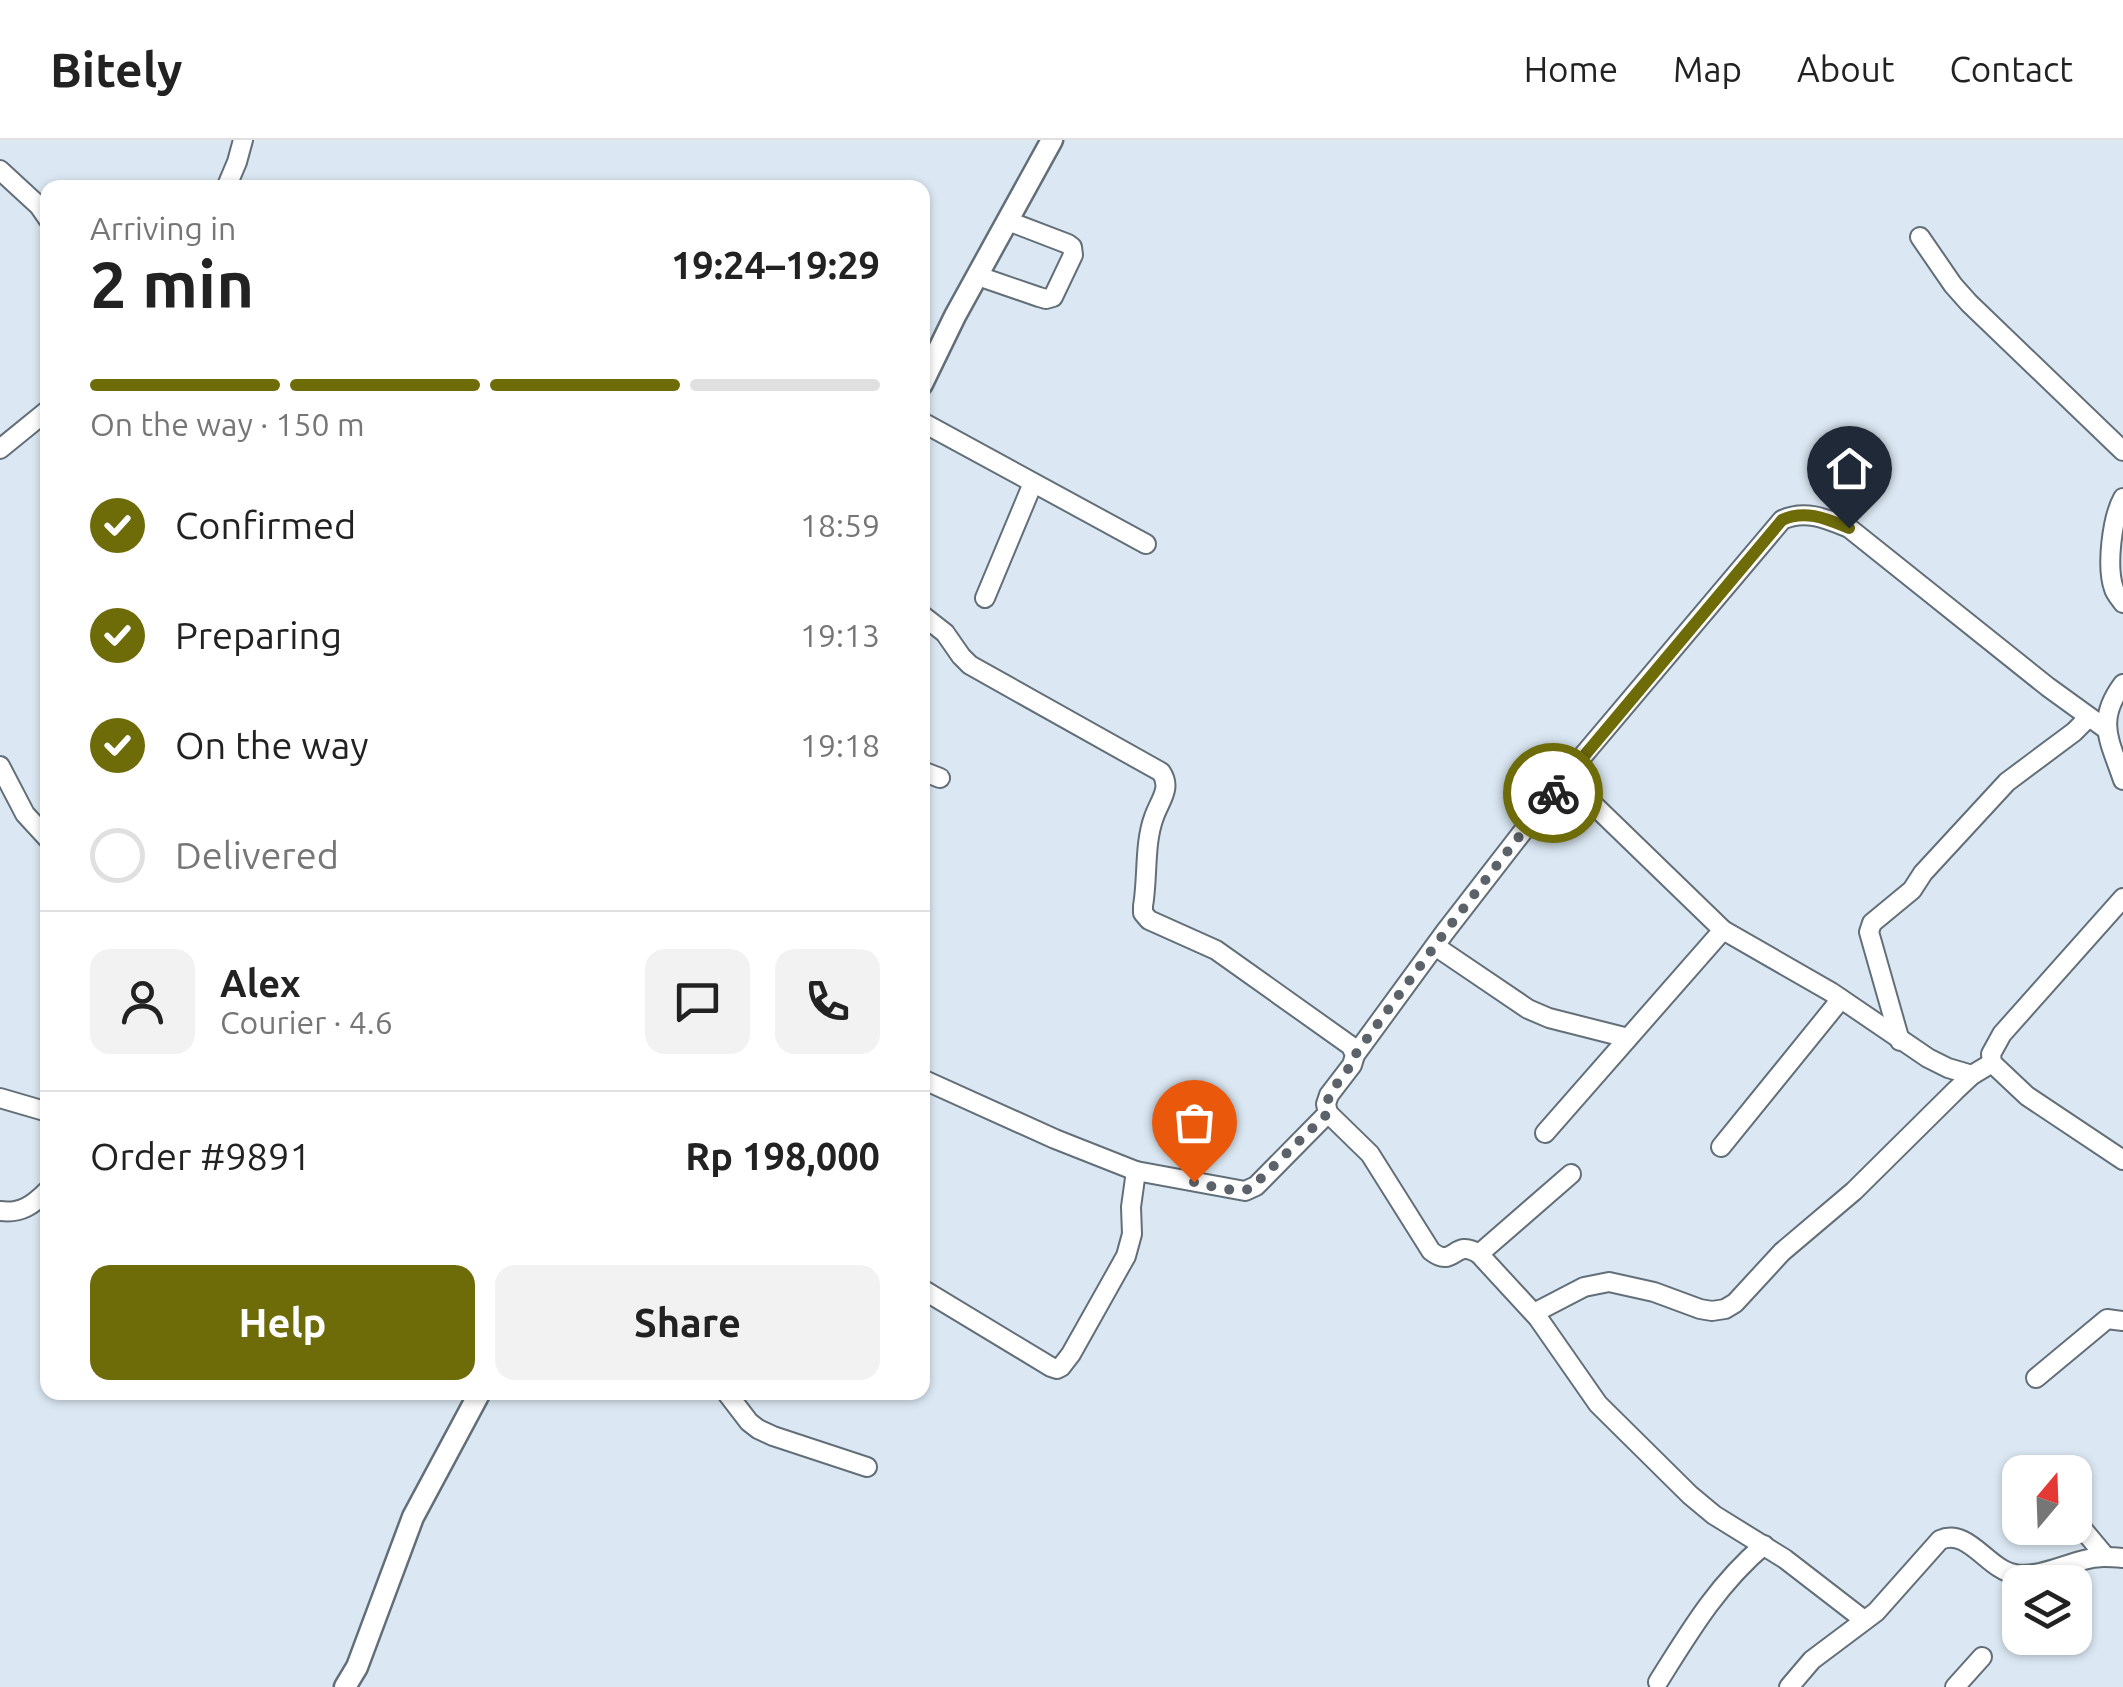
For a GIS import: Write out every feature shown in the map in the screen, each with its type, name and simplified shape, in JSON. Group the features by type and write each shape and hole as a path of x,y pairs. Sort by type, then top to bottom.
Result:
{"street":[{"path":"229,180 243,140"},
{"path":"930,367 954,316 1052,140"},
{"path":"0,170 40,207"},
{"path":"978,276 1046,299 1053,297 1073,255 1072,247 1008,220"},
{"path":"1920,237 1968,304 2123,451"},
{"path":"0,449 40,416"},
{"path":"930,426 1146,544"},
{"path":"985,598 1034,483"},
{"path":"2123,498 2112,528 2112,578 2114,591 2123,604"},
{"path":"1864,1620 1764,1545 1701,1504 1598,1404 1534,1314 1480,1254 1462,1248 1442,1258 1430,1250 1370,1154 1328,1113 1326,1104 1352,1066 1355,1055 1434,946 1565,776 1782,520 1810,515 1849,528 2048,687 2106,728"},
{"path":"930,621 946,634 970,665 1161,772 1167,789 1153,820 1143,913 1149,920 1216,950 1340,1037 1355,1055"},
{"path":"2123,684 2106,716 2106,728 2123,780"},
{"path":"1900,1041 1869,932 1872,923 1912,890 2007,782 2090,717"},
{"path":"0,766 25,814 40,830"},
{"path":"1565,776 1723,930 1841,999 1900,1041 1948,1068 1972,1076"},
{"path":"2123,898 2002,1034 1991,1054 1992,1063 2027,1096 2123,1160"},
{"path":"1545,1133 1723,930"},
{"path":"1434,946 1528,1009 1628,1038"},
{"path":"1721,1147 1841,999"},
{"path":"1534,1314 1584,1288 1609,1282 1654,1292 1700,1309 1725,1309 1972,1076 1992,1063"},
{"path":"930,1083 1136,1171 1245,1191 1256,1186 1328,1113"},
{"path":"0,1098 40,1110"},
{"path":"930,1291 1031,1358 1057,1369 1071,1354 1126,1256 1132,1234 1136,1171"},
{"path":"1480,1254 1571,1174"},
{"path":"0,1210 27,1209 40,1197"},
{"path":"2036,1378 2107,1318 2123,1320"},
{"path":"345,1687 357,1667 413,1516 476,1400"},
{"path":"732,1400 758,1429 867,1467"},
{"path":"2092,1536 2115,1558"},
{"path":"1789,1687 1812,1660 1881,1607 1946,1537 1962,1540 1997,1567 2015,1574 2033,1574 2085,1559 2115,1558"},
{"path":"1658,1682 1726,1580 1764,1545"},
{"path":"1954,1687 1982,1657"}],"way so far":[{"path":"1194,1182 1245,1191 1256,1186 1328,1113 1329,1095 1352,1066 1355,1055 1553,793"}],"route":[{"path":"1553,793 1782,520 1810,515 1849,528"}]}
